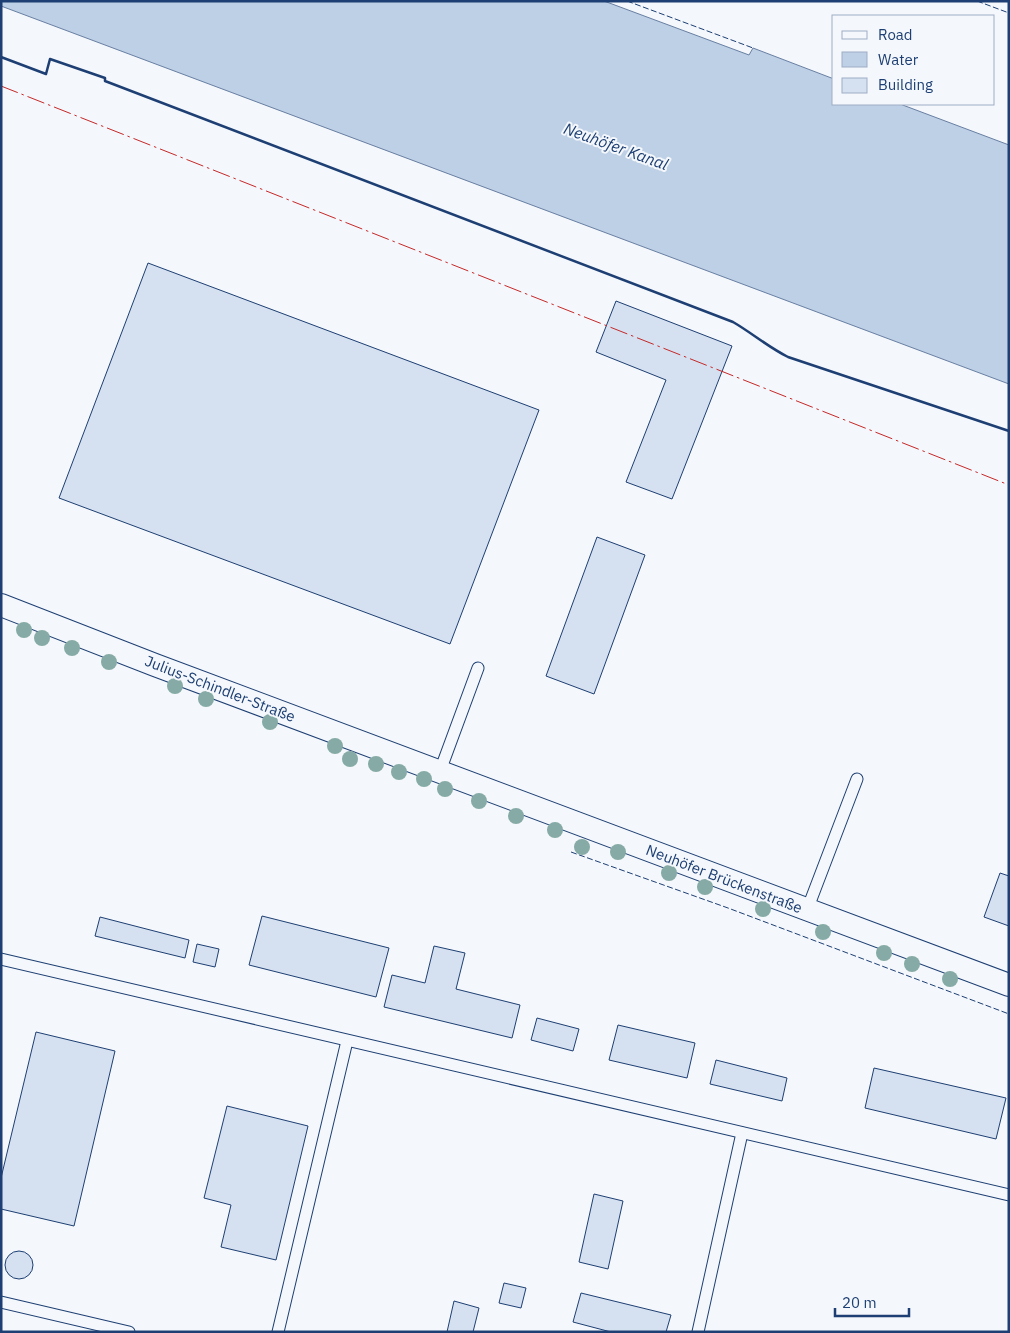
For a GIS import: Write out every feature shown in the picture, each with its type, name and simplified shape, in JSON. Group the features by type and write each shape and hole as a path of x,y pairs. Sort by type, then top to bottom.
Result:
{"street":[{"name":"Julius-Schindler-Straße","path":"1,605 440,771"},
{"name":"Neuhöfer Brückenstraße","path":"440,771 1009,985"}],"lane":[{"path":"440,771 478,668"},
{"path":"807,910 857,779"},
{"path":"1,959 1009,1195"},
{"path":"278,1332 347,1041"},
{"path":"698,1332 742,1133"},
{"path":"1,1302 129,1332"}],"water":[{"name":"Neuhöfer Kanal","path":"1,1 604,1 749,55 753,48 832,78 832,105 903,105 1009,145 1009,384 1,6"}],"building":[{"path":"148,263 539,410 450,644 59,498"},
{"path":"616,301 732,346 672,499 626,482 666,380 596,352"},
{"path":"597,537 645,555 594,694 546,676"},
{"path":"1000,873 1009,876 1009,926 984,917"},
{"path":"262,916 389,948 376,997 249,965"},
{"path":"100,917 189,940 185,958 95,936"},
{"path":"197,944 219,949 215,967 193,962"},
{"path":"434,946 465,953 456,989 520,1005 512,1038 384,1007 392,975 425,983"},
{"path":"537,1018 579,1029 573,1051 531,1040"},
{"path":"618,1025 695,1043 687,1078 609,1060"},
{"path":"36,1032 115,1051 74,1226 1,1209 1,1178"},
{"path":"716,1060 787,1078 782,1101 710,1084"},
{"path":"874,1068 1006,1098 996,1139 865,1108"},
{"path":"227,1106 308,1126 276,1260 221,1247 231,1205 204,1198"},
{"path":"594,1194 623,1201 608,1269 579,1262"},
{"path":"19,1251 29,1255 33,1265 29,1275 19,1279 9,1275 5,1265 9,1255"},
{"path":"504,1283 526,1288 521,1308 499,1303"},
{"path":"581,1293 671,1315 666,1332 611,1332 573,1322"},
{"path":"454,1301 479,1308 473,1332 447,1332"}],"fence":[{"path":"627,1 753,48"},
{"path":"977,1 1009,13"},
{"path":"571,852 728,908 1009,1014"}],"wall":[{"path":"1,57 46,74 50,59 105,78 105,81 733,322 788,357 1009,431"}],"power":[{"path":"1,86 1009,485"}]}
